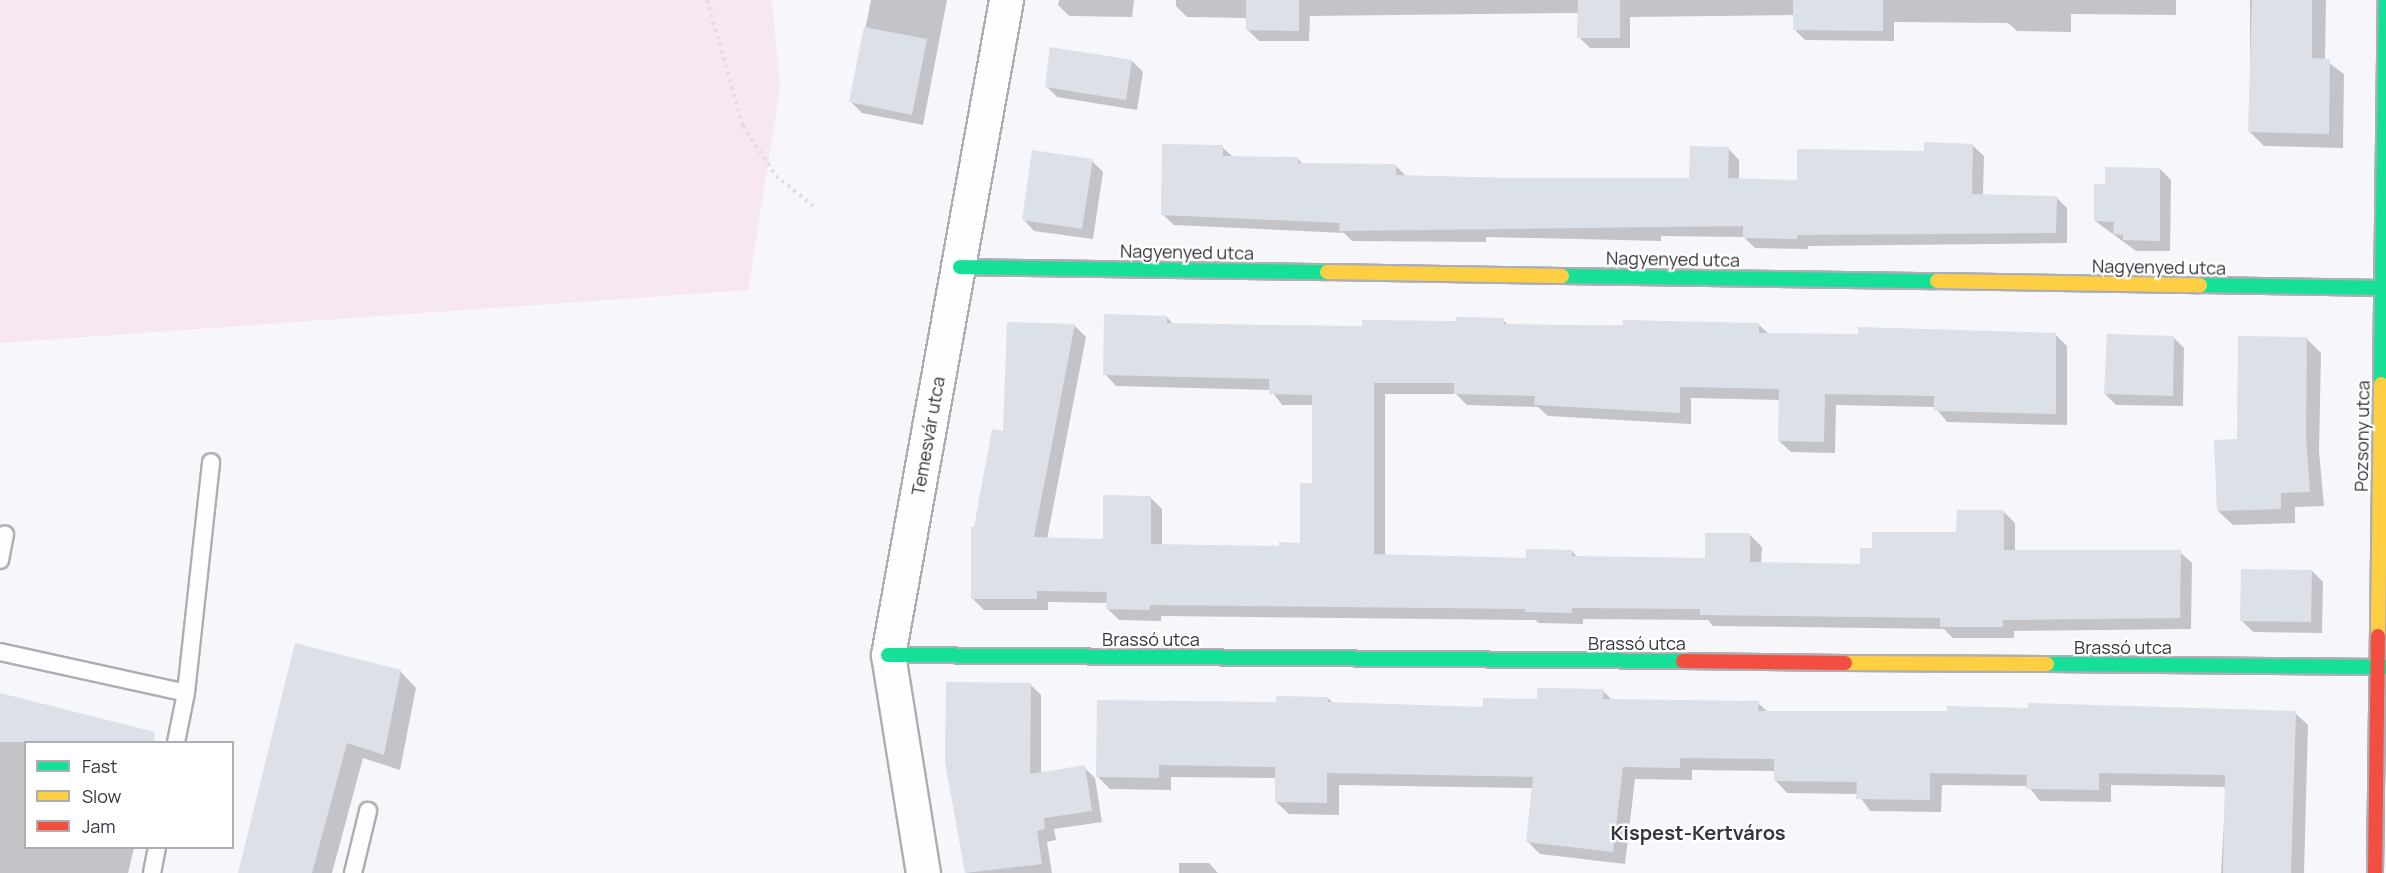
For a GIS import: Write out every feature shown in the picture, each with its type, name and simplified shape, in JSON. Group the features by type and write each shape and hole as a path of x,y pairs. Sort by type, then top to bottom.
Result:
{"street":[{"name":"Temesvár utca","path":"923,873 888,656 960,267 1006,0"},
{"name":"Pozsony utca","path":"2374,873 2381,667 2386,0"},
{"name":"Nagyenyed utca","path":"960,267 2384,288"},
{"name":"Brassó utca","path":"888,656 2381,667"}],"lane":[{"path":"176,741 186,693 211,462"},
{"path":"0,560 5,534"},
{"path":"0,652 186,693"},
{"path":"353,873 368,811"},
{"path":"152,873 156,849"}],"path":[{"path":"707,0 743,126 776,176 816,208"}],"shaded area":[{"path":"0,0 772,0 780,88 748,290 0,343"}],"building":[{"path":"1246,0 1299,0 1299,31 1246,30"},
{"path":"1578,0 1620,0 1620,38 1577,38"},
{"path":"1793,0 1883,0 1883,31 1793,30"},
{"path":"2252,0 2312,0 2312,58 2330,59 2329,134 2248,132"},
{"path":"864,27 927,39 912,115 849,102"},
{"path":"1050,47 1132,60 1126,100 1045,87"},
{"path":"1924,142 1973,144 1972,194 2057,196 2056,233 1797,235 1797,239 1743,238 1743,226 1339,231 1340,223 1161,215 1162,144 1223,145 1223,156 1298,157 1298,163 1396,164 1396,175 1508,178 1689,178 1690,146 1729,147 1728,178 1797,180 1797,149 1924,151"},
{"path":"1032,150 1093,159 1082,229 1022,220"},
{"path":"2105,167 2160,168 2160,241 2123,240 2123,235 2113,234 2114,222 2094,221 2094,184 2105,184"},
{"path":"1104,314 1167,316 1167,323 1362,326 1362,320 1456,321 1456,317 1504,318 1504,324 1623,326 1623,320 1759,323 1759,333 1858,334 1858,327 2056,333 2056,414 1934,411 1934,396 1825,394 1824,442 1778,441 1779,389 1680,387 1680,413 1534,405 1535,396 1454,394 1454,383 1374,383 1374,554 1526,558 1526,549 1572,550 1572,556 1705,558 1705,533 1750,533 1750,562 1860,564 1860,548 1872,548 1872,532 1956,532 1957,510 2004,510 2004,550 2181,550 2180,618 2003,620 2003,627 1940,627 1940,618 1700,615 1700,609 1572,608 1572,613 1525,612 1525,609 1150,605 1150,610 1106,609 1107,592 1037,591 1037,599 971,599 971,527 974,527 992,429 1003,431 1007,322 1075,324 1034,537 1103,539 1103,495 1151,496 1151,544 1279,546 1279,542 1300,543 1300,483 1312,483 1312,395 1269,394 1269,379 1103,375"},
{"path":"2107,334 2174,336 2173,396 2104,394"},
{"path":"2238,336 2307,337 2306,436 2310,492 2281,493 2281,509 2217,511 2214,440 2237,439"},
{"path":"2241,569 2312,570 2311,622 2240,621"},
{"path":"295,643 401,670 384,755 347,743 312,873 238,873"},
{"path":"946,682 1031,683 1030,774 1085,765 1092,811 1044,818 1045,829 1037,831 1042,864 965,873 945,762"},
{"path":"1537,688 1604,689 1603,699 1759,701 1758,711 1947,711 1947,706 2028,708 2028,703 2296,711 2291,873 2223,873 2225,775 2099,773 2099,790 2026,789 2027,775 1930,773 1930,800 1856,799 1857,782 1774,781 1774,759 1680,758 1680,768 1623,767 1613,852 1526,842 1533,777 1327,773 1327,803 1275,802 1275,767 1159,765 1159,778 1096,777 1097,700 1276,702 1276,696 1328,697 1328,702 1483,707 1483,698 1537,699"},
{"path":"0,693 155,732 154,741 0,742"}],"traffic: fast":[{"path":"2381,384 2386,0"},
{"path":"960,267 1327,272"},
{"path":"1562,276 1937,281"},
{"path":"2200,285 2386,288"},
{"path":"888,655 1683,661"},
{"path":"2047,664 2386,667"}],"traffic: slow":[{"path":"1327,272 1562,276"},
{"path":"1937,281 2200,285"},
{"path":"2378,636 2381,384"},
{"path":"1845,663 2047,664"}],"traffic: jam":[{"path":"2375,873 2378,636"},
{"path":"1683,661 1845,663"}],"district":[{"name":"Kispest-Kertváros","path":"1698,832"}]}
